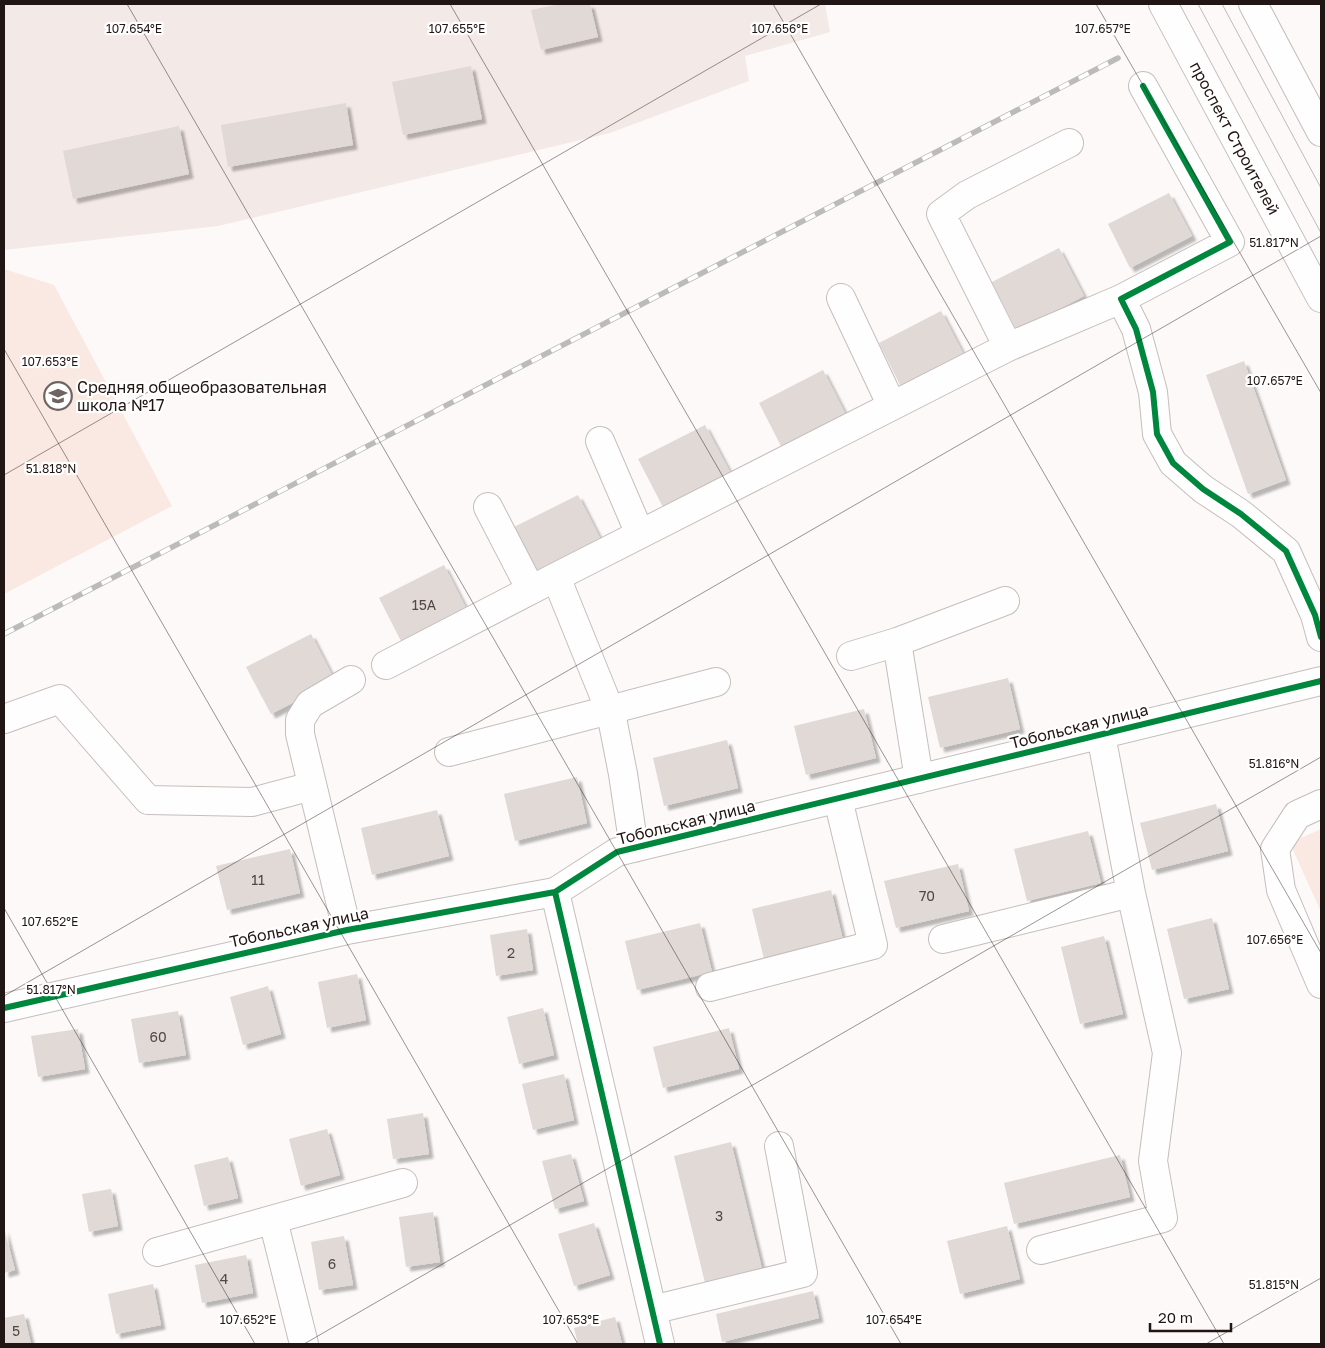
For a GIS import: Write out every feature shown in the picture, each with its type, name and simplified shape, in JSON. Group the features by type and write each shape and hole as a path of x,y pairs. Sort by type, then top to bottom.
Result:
{"street":[{"name":"проспект Строителей","path":"1163,4 1321,298"},
{"path":"1252,4 1321,132"},
{"path":"386,665 1008,347 1121,299 1230,242 1143,86"},
{"path":"1008,347 941,214 968,195 1069,143"},
{"path":"840,298 892,406"},
{"path":"1121,299 1136,329 1153,392 1157,434 1173,463 1202,489 1241,514 1286,551 1315,615 1321,637"},
{"path":"600,441 640,534"},
{"path":"488,507 531,590"},
{"path":"556,577 611,713 623,774 634,848"},
{"path":"851,656 897,642 1005,601"},
{"path":"897,642 920,779"},
{"path":"348,930 300,734 300,720 310,704 351,680"},
{"name":"Тобольская улица","path":"4,1008 348,930 555,892 617,852 1321,681"},
{"path":"449,752 716,682"},
{"path":"4,719 60,698 148,800 252,802 312,786"},
{"path":"1041,1250 1163,1218 1153,1161 1167,1053 1131,893 1101,735"},
{"path":"710,987 873,944 838,798"},
{"path":"1321,804 1297,815 1275,848 1281,890 1321,984"},
{"path":"555,892 660,1344"},
{"path":"943,939 1131,893"},
{"path":"652,1310 804,1273 779,1146"},
{"path":"157,1252 403,1183"},
{"path":"273,1220 304,1344"}],"shaded area":[{"path":"4,4 825,4 830,32 745,56 749,81 610,133 218,226 4,250"},
{"name":"Средняя общеобразовательная школа №17","path":"4,269 54,285 172,506 4,594"},
{"path":"1321,829 1321,912 1290,843"}],"building":[{"path":"560,4 590,4 598,37 541,50 531,10"},
{"path":"471,66 482,119 403,135 392,82"},
{"path":"346,103 353,145 228,167 221,125"},
{"path":"179,126 189,174 73,199 63,151"},
{"path":"1169,193 1192,236 1130,268 1108,224"},
{"path":"1059,248 1084,296 1017,331 992,282"},
{"path":"941,311 965,357 902,389 879,343"},
{"path":"1244,361 1286,480 1248,494 1206,375"},
{"path":"823,370 846,415 782,448 759,403"},
{"path":"705,425 731,474 664,509 638,459"},
{"path":"578,495 603,544 540,576 514,527"},
{"path":"444,565 468,612 403,645 379,598"},
{"path":"311,634 335,681 271,714 246,667"},
{"path":"1008,678 1020,729 940,748 928,697"},
{"path":"864,709 876,758 806,775 794,726"},
{"path":"727,740 738,788 664,806 653,758"},
{"path":"577,777 587,823 515,841 504,794"},
{"path":"1216,804 1228,851 1152,870 1140,823"},
{"path":"437,810 449,856 372,875 361,828"},
{"path":"1088,831 1101,883 1027,901 1014,849"},
{"path":"290,849 300,893 227,910 216,866"},
{"path":"958,864 969,911 896,928 884,881"},
{"path":"831,890 843,940 764,959 752,909"},
{"path":"1212,918 1229,989 1184,999 1167,929"},
{"path":"700,923 712,972 637,990 625,941"},
{"path":"527,929 533,970 496,976 490,935"},
{"path":"1104,936 1123,1014 1080,1024 1061,947"},
{"path":"357,974 366,1020 327,1028 318,982"},
{"path":"268,986 281,1034 243,1045 230,997"},
{"path":"543,1008 554,1055 519,1064 507,1017"},
{"path":"178,1011 186,1055 139,1063 131,1019"},
{"path":"729,1028 739,1069 663,1088 653,1047"},
{"path":"78,1029 85,1069 38,1077 31,1036"},
{"path":"564,1074 574,1120 533,1130 522,1084"},
{"path":"423,1113 429,1154 393,1159 387,1119"},
{"path":"327,1129 340,1175 301,1186 289,1139"},
{"path":"731,1142 764,1277 707,1291 674,1156"},
{"path":"571,1154 584,1201 555,1209 542,1161"},
{"path":"1120,1155 1130,1197 1014,1224 1004,1183"},
{"path":"228,1157 238,1198 204,1206 194,1165"},
{"path":"111,1189 118,1226 89,1232 82,1194"},
{"path":"433,1212 440,1262 406,1267 399,1217"},
{"path":"594,1223 610,1275 574,1286 558,1234"},
{"path":"1007,1226 1020,1279 960,1294 947,1241"},
{"path":"4,1228 15,1270 4,1273"},
{"path":"344,1236 353,1285 319,1290 311,1242"},
{"path":"246,1255 253,1293 202,1303 195,1265"},
{"path":"153,1284 161,1325 116,1334 108,1294"},
{"path":"813,1291 819,1318 722,1342 716,1314"},
{"path":"24,1314 31,1344 4,1344 4,1318"},
{"path":"615,1317 622,1344 578,1344 574,1328"}],"tram line":[{"path":"1198,4 1321,233"},
{"path":"1222,4 1321,188"}],"railway":[{"path":"4,634 1118,58"}],"cycle path":[{"path":"1143,86 1230,242 1121,299 1136,329 1153,392 1157,434 1173,463 1203,489 1241,514 1286,551 1315,615 1321,637"},
{"path":"4,1008 347,930 555,892 617,852 1321,681"},
{"path":"555,892 660,1344"}],"place":[{"name":"Средняя общеобразовательная школа №17","path":"58,396"}]}
